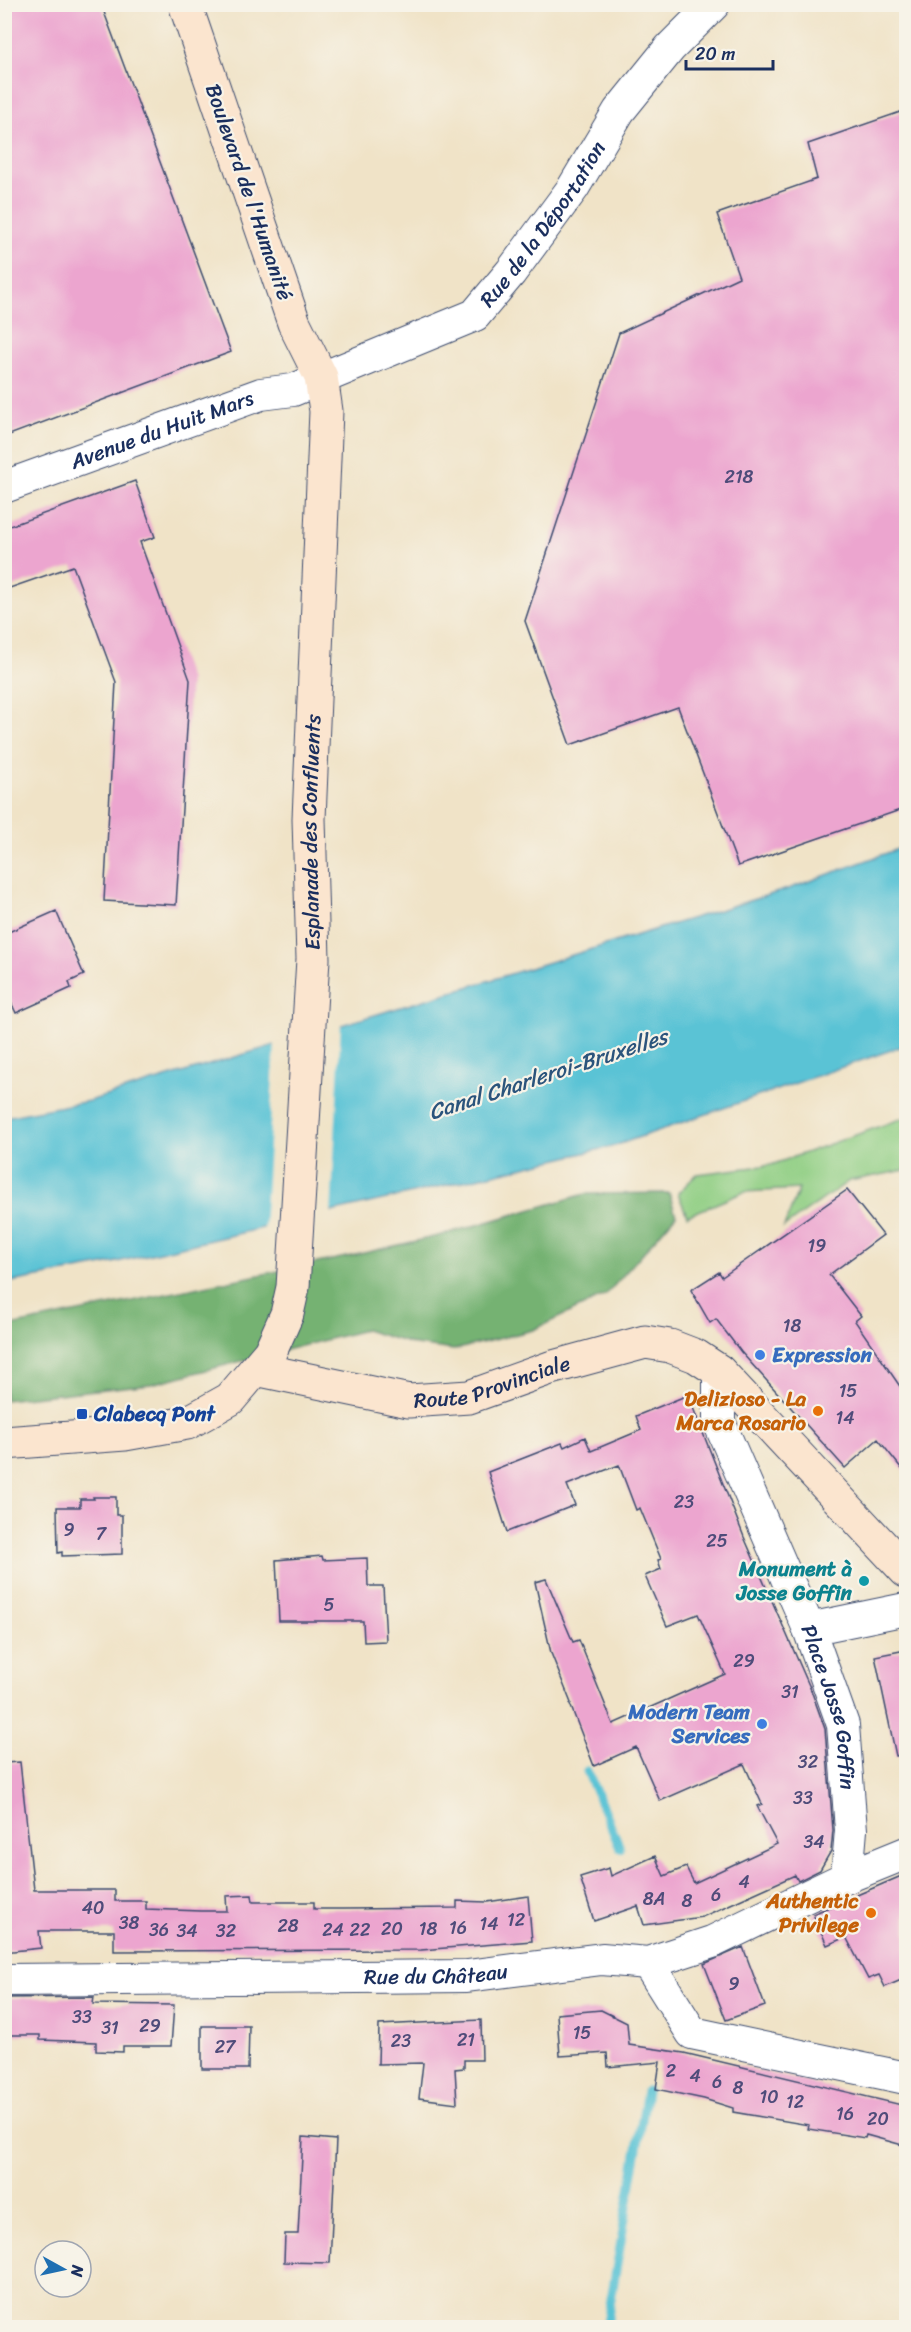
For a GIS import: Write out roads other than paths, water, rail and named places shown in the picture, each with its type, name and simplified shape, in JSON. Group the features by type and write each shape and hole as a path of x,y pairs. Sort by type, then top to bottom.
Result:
{"main road":[{"name":"Boulevard de l'Humanité","path":"185,4 294,323 321,377"},
{"name":"Esplanade des Confluents","path":"256,1369 270,1352 287,1314 294,1287 313,960 309,819 326,411 321,377"},
{"name":"Route Provinciale","path":"256,1369 409,1401 469,1397 550,1368 645,1342 670,1346 719,1371"},
{"path":"4,1443 125,1434 187,1423 230,1399 256,1369"},
{"path":"719,1371 906,1571"}],"street":[{"name":"Rue de la Déportation","path":"321,377 397,349 476,315 573,188 619,111 670,48 714,4"},
{"name":"Avenue du Huit Mars","path":"4,487 261,394 293,390 321,377"},
{"name":"Place Josse Goffin","path":"719,1371 719,1422 809,1629 843,1725 851,1830 847,1877"},
{"path":"809,1629 906,1609"},
{"path":"847,1877 906,1852"},
{"name":"Rue du Château","path":"4,1980 467,1976 602,1959 648,1963 712,1942 847,1877"},
{"path":"648,1963 692,2033 906,2078"}],"water":[{"name":"Canal Charleroi-Bruxelles","path":"906,846 906,1045 614,1146 104,1265 5,1283 5,1117 89,1101 788,889"}],"waterway":[{"path":"587,1771 620,1848"},
{"path":"606,2328 647,2091"}],"place":[{"name":"Expression","path":"760,1355"},
{"name":"Delizioso - La Marca Rosario","path":"818,1411"},
{"name":"Clabecq Pont","path":"82,1414"},
{"name":"Monument à Josse Goffin","path":"864,1581"},
{"name":"Modern Team Services","path":"762,1724"},
{"name":"Authentic Privilege","path":"871,1913"}]}
